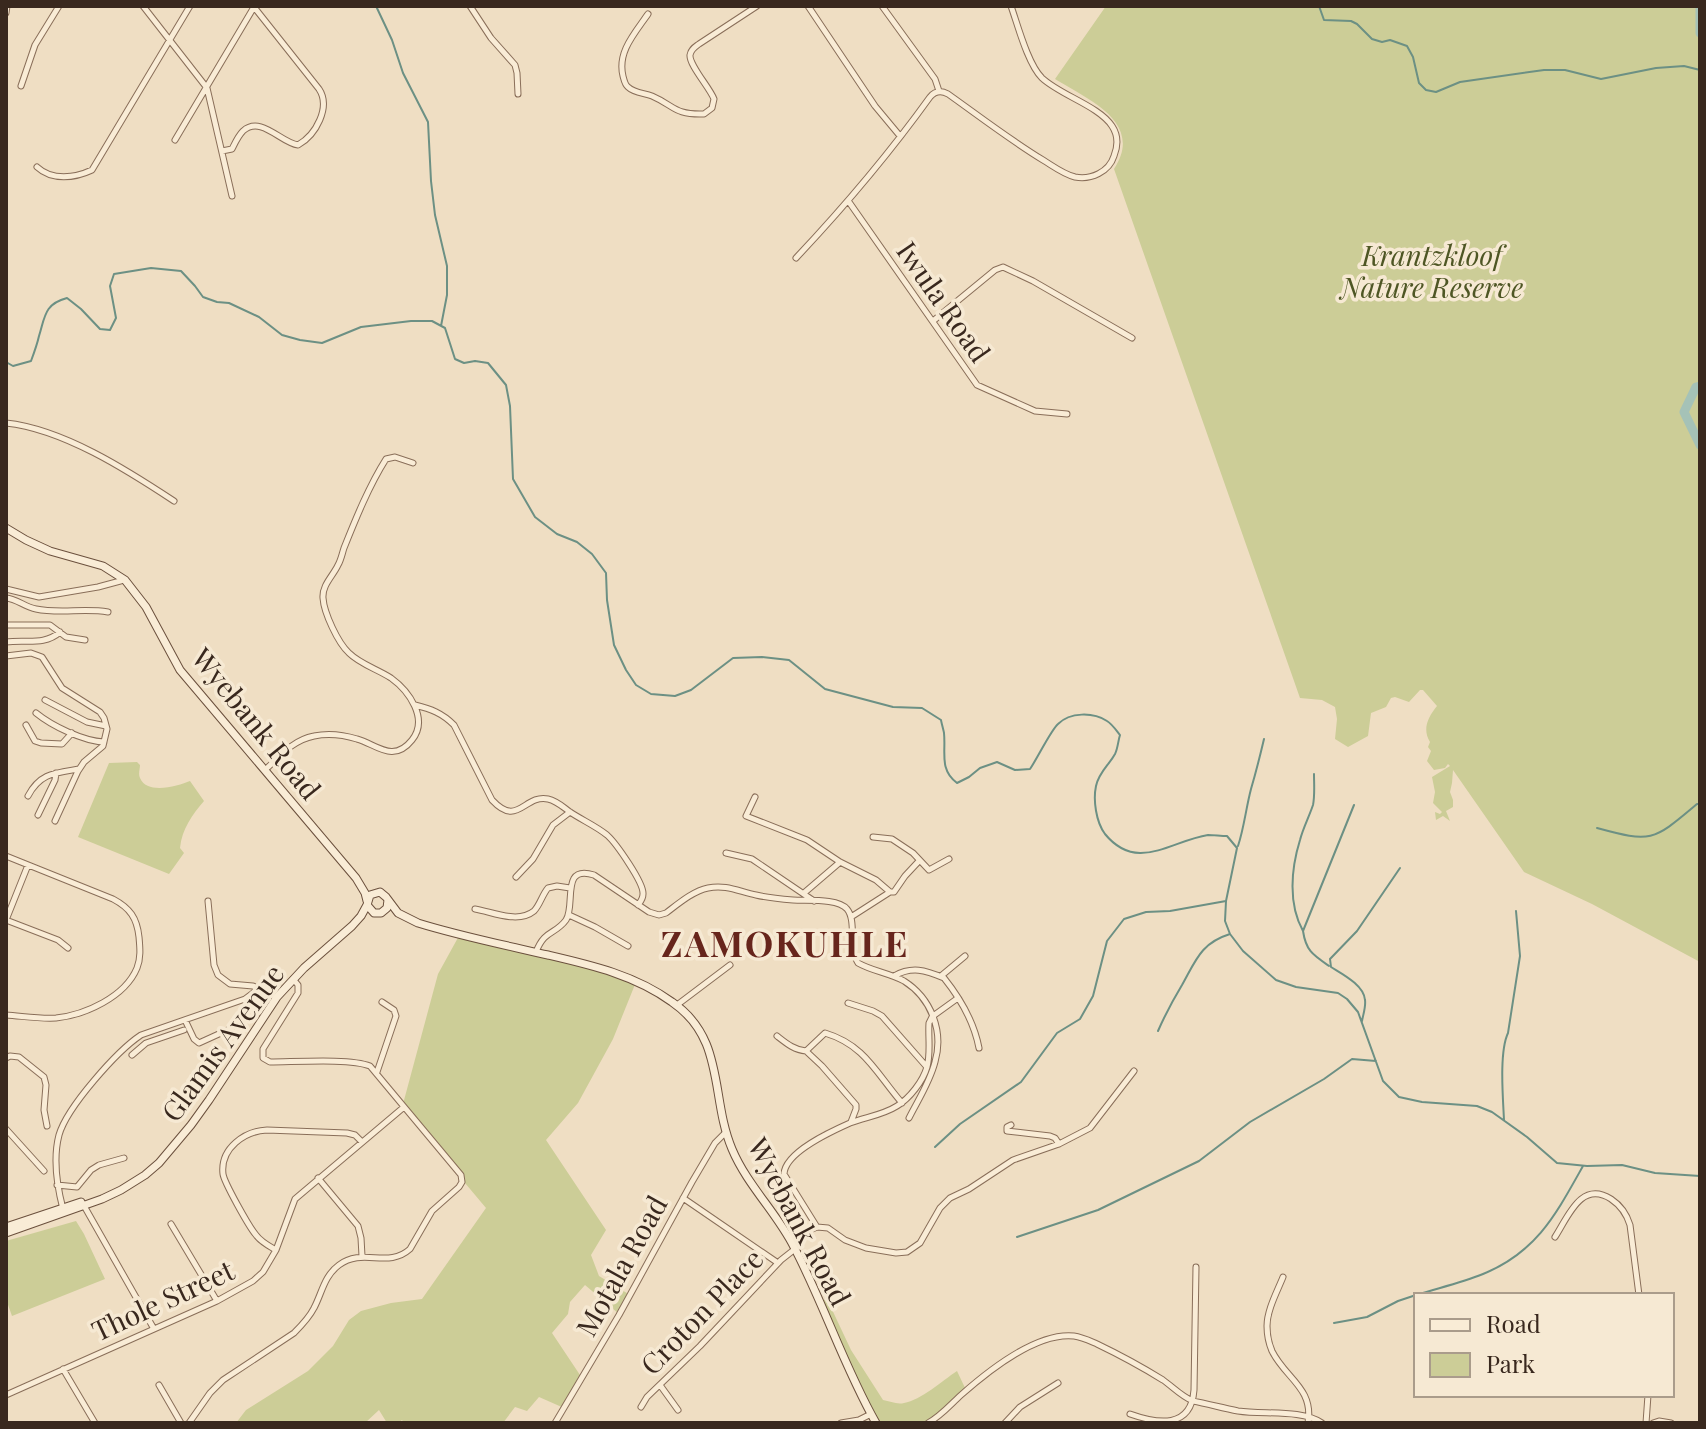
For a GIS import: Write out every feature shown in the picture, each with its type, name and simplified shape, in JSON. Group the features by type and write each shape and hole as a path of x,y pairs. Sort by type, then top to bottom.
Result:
{"main road":[{"name":"Wyebank Road","path":"6,528 50,551 103,566 125,580 146,607 180,670 356,878 367,903"},
{"name":"Wyebank Road","path":"356,878 376,892"},
{"path":"376,892 388,900 387,908 378,913 370,910 367,903 370,895 376,892"},
{"name":"Wyebank Road","path":"388,900 398,913"},
{"name":"Glamis Avenue","path":"6,1230 102,1199 145,1175 159,1163 191,1125 277,997 352,926 367,903"},
{"name":"Wyebank Road","path":"378,913 398,913 425,926 607,970 655,991 677,1005 694,1023 708,1045 732,1147 743,1169 790,1238 876,1423"},
{"name":"Glamis Avenue","path":"352,926 378,913"}],"street":[{"path":"6,13 7,6"},
{"path":"21,86 35,45 59,6"},
{"path":"143,6 207,88 232,196"},
{"path":"37,167 56,176 80,175 92,170 190,6"},
{"path":"470,6 491,38 515,65 518,94"},
{"path":"648,14 623,54 622,71 626,86 679,112 704,114 712,108 714,99 692,63 691,51 757,6"},
{"path":"808,6 875,106 900,136"},
{"path":"882,6 935,79 939,91"},
{"path":"796,258 849,202 932,95 939,91 1068,174 1091,177 1108,166 1116,148 1113,128 1104,118 1037,72 1011,6"},
{"path":"175,140 254,7 319,89 325,100 324,107 309,137 303,142 292,144 272,131 255,127 244,130 232,149 222,151"},
{"name":"Iwula Road","path":"849,202 979,387 1035,411 1067,414"},
{"path":"933,321 1002,267 1033,281 1132,338"},
{"path":"6,423 32,427 65,439 174,501"},
{"path":"413,463 395,457 386,459 360,511 338,566 327,583 323,596 336,633 347,652 392,679 415,704 435,711 454,725 492,800 500,808 517,811 532,801 546,798 605,833 643,889 638,905"},
{"path":"6,589 39,597 125,580"},
{"path":"6,598 34,609 108,612"},
{"path":"6,625 50,625 66,637 85,640"},
{"path":"6,642 49,640 60,632"},
{"path":"6,656 31,653 42,657 62,688 100,712 106,726 103,746 80,769 55,821"},
{"path":"45,700 87,722 106,726"},
{"path":"264,770 294,743 326,734 358,739 383,751 396,750 412,740 417,728 415,704"},
{"path":"36,713 72,733 94,742 104,742"},
{"path":"26,725 32,738 41,743 62,744 72,733"},
{"path":"28,796 42,778 80,769"},
{"path":"38,815 56,773"},
{"path":"755,797 746,816 807,840 892,892"},
{"path":"516,877 533,859 553,825 570,812"},
{"path":"873,837 892,839 913,853 929,870 949,859"},
{"path":"726,853 752,859 815,901"},
{"path":"6,856 125,906 133,914 140,953 135,973 127,984 95,1006 56,1018 6,1015"},
{"path":"851,917 892,892 919,861"},
{"path":"804,893 840,862"},
{"path":"28,865 6,920 58,940 68,948"},
{"path":"536,952 543,938 563,924 569,915 570,888 576,876 585,873 649,912 662,915 701,889 718,887 774,898 838,902 851,917 853,954 858,963 906,983 922,997 933,1016 937,1030 937,1054 909,1118"},
{"path":"475,909 514,917 524,916 536,909 548,888 570,888"},
{"path":"208,901 216,972 230,984 253,986 277,997"},
{"path":"569,915 628,946"},
{"path":"941,976 965,956"},
{"path":"677,1005 730,965"},
{"path":"894,976 914,969 941,976 958,998 975,1032 979,1048"},
{"path":"189,1423 223,1380 301,1326 316,1305 326,1279 333,1271 343,1263 362,1256 394,1258 405,1254 432,1211 459,1187 462,1180 377,1072 365,1064 270,1062 263,1058 261,1053 264,1046 298,993 298,985 293,979"},
{"path":"64,1211 57,1185 60,1131 98,1076 129,1043 141,1035 245,999 260,988"},
{"path":"817,1227 785,1177 785,1165 811,1143 850,1123 887,1112 902,1103 927,1067 929,1023 933,1016 958,998"},
{"path":"377,1072 396,1016 394,1010 382,1002"},
{"path":"848,1003 882,1016 927,1067"},
{"path":"185,1020 199,1043 232,1028"},
{"path":"132,1055 146,1043 184,1030"},
{"path":"806,1051 825,1033 856,1047 902,1103"},
{"path":"777,1036 793,1048 806,1051 856,1105 850,1123"},
{"path":"6,1058 19,1057 44,1077 47,1126"},
{"path":"790,1238 817,1227 828,1228 845,1240 866,1248 907,1252 920,1243 945,1203 1013,1160 1059,1144 1090,1128 1134,1071"},
{"name":"Thole Street","path":"6,1395 217,1301 259,1277 283,1236 293,1202 404,1107"},
{"path":"1011,1125 1007,1131 1050,1136 1059,1144"},
{"path":"6,1129 8,1137 44,1171"},
{"path":"276,1250 255,1235 224,1178 226,1155 237,1140 255,1131 267,1130 347,1133 355,1135 362,1142"},
{"name":"Motala Road","path":"555,1423 715,1143 727,1131"},
{"path":"57,1185 77,1187 99,1165 124,1158"},
{"path":"318,1178 358,1226 362,1256"},
{"path":"1555,1237 1573,1207 1584,1197 1599,1194 1613,1201 1630,1225 1639,1293"},
{"path":"683,1198 778,1263"},
{"path":"83,1204 154,1329"},
{"path":"171,1224 217,1301"},
{"name":"Croton Place","path":"641,1407 647,1397 795,1249"},
{"path":"1130,1414 1152,1422 1164,1422 1185,1414 1193,1401 1196,1267"},
{"path":"1283,1277 1268,1320 1270,1346 1305,1396 1309,1407 1308,1419"},
{"path":"928,1423 940,1420 983,1377 1021,1352 1046,1340 1066,1336 1082,1338 1105,1348 1193,1401 1322,1423"},
{"path":"63,1369 95,1423"},
{"path":"1005,1423 1020,1407 1058,1383"},
{"path":"159,1385 181,1423"},
{"path":"660,1385 678,1410"},
{"path":"1646,1423 1648,1397"},
{"path":"841,1423 871,1414"},
{"path":"1653,1423 1671,1423"}],"green space":[{"name":"Krantzkloof Nature Reserve","path":"1106,6 1700,6 1700,962 1592,904 1524,872 1453,770 1450,792 1453,807 1446,811 1450,821 1443,816 1436,820 1435,812 1442,812 1433,803 1435,792 1432,777 1450,766 1448,764 1445,768 1434,770 1427,761 1431,751 1428,747 1427,723 1437,706 1423,690 1409,702 1391,698 1386,707 1371,713 1368,736 1348,747 1335,739 1335,707 1322,700 1300,698 1114,169 1122,152 1122,138 1117,125 1096,104 1055,79"},
{"path":"137,762 140,765 139,776 149,786 163,788 190,781 204,801 185,828 180,848 184,853 169,874 78,837 109,763"},
{"path":"460,934 594,966 636,982 613,1039 578,1103 546,1140 606,1230 591,1255 599,1276 630,1295 619,1314 585,1285 570,1302 568,1314 552,1333 582,1378 564,1408 539,1397 527,1411 515,1407 503,1423 404,1423 402,1420 387,1423 379,1410 365,1423 236,1423 246,1410 308,1371 333,1346 349,1320 361,1311 422,1299 486,1208 403,1104 438,974"},
{"path":"76,1221 105,1279 12,1316 6,1299 6,1241"},
{"path":"827,1299 851,1350 883,1400 899,1404 911,1401 957,1371 966,1390 927,1423 876,1423 819,1302"}],"waterway":[{"path":"376,6 403,73 428,122 435,215 447,266 447,295 441,326"},
{"path":"1319,6 1324,20 1351,21 1372,39 1382,42 1390,40 1407,46 1419,83 1426,90 1436,92 1460,82 1544,70 1565,70 1601,79 1656,68 1684,66 1700,70"},
{"path":"1700,6 1700,33"},
{"path":"6,362 13,366 31,361 47,312 54,304 67,298 100,329 110,330 116,318 110,286 114,274 151,268 181,271 203,297 229,303 259,317 282,335 300,340 322,343 361,327 432,321 445,328 455,359 464,363 488,363 506,385 510,406 513,479 535,517 557,534 577,542 592,554 606,573 614,645 636,685 651,694 675,696 691,690 733,658 789,660 825,689 893,707 922,708 941,720 944,760 951,778 957,783 980,768 997,762 1015,770 1030,769 1052,732 1063,720 1082,715 1101,718 1120,735 1115,754 1096,786 1096,811 1105,834 1117,845 1142,853 1208,835 1227,836 1237,848 1226,901 1225,921 1230,934 1243,951 1276,980 1296,987 1338,993 1347,999 1358,1012 1383,1081 1399,1097 1477,1106 1492,1112 1557,1163 1622,1165 1655,1173 1700,1176"},
{"path":"1700,386 1696,387 1684,412 1700,445"},
{"path":"1238,846 1264,739"},
{"path":"1303,931 1293,898 1293,874 1301,836 1313,805 1314,774"},
{"path":"1597,828 1630,836 1651,836 1700,804"},
{"path":"1329,966 1311,952 1303,931 1354,805"},
{"path":"1362,1021 1364,995 1352,980 1331,967 1330,959 1357,931 1400,868"},
{"path":"935,1147 960,1124 1021,1082 1057,1033 1080,1019 1093,996 1107,941 1124,919 1146,912 1226,901"},
{"path":"1504,1120 1503,1052 1520,956 1516,911"},
{"path":"1158,1031 1200,954 1212,942 1230,934"},
{"path":"1017,1237 1098,1210 1199,1161 1250,1122 1352,1059 1376,1061"},
{"path":"1423,1293 1483,1274 1518,1255 1554,1215 1583,1166"},
{"path":"1334,1323 1367,1317 1414,1296"}],"district":[{"name":"ZAMOKUHLE","path":"785,944"}]}
